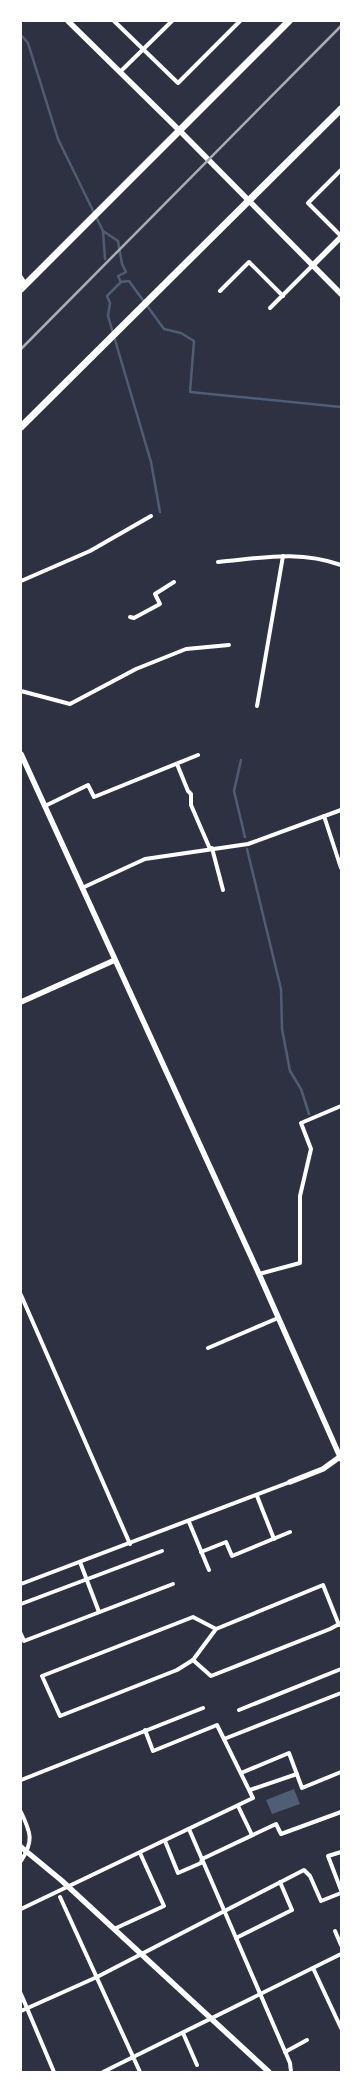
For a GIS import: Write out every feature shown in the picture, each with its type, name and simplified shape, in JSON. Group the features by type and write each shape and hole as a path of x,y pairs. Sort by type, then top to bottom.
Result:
{"highway":[{"path":"23,287 289,21"},
{"path":"21,427 341,109"}],"street":[{"path":"68,21 180,131 341,294"},
{"path":"114,21 178,83 240,21"},
{"path":"120,72 172,21"},
{"path":"270,308 341,237 308,203 341,170"},
{"path":"220,291 249,262 283,296"},
{"path":"21,277 23,287"},
{"path":"21,581 90,551 151,516"},
{"path":"218,562 283,556 312,556 341,565"},
{"path":"257,706 283,556"},
{"path":"130,617 134,618 160,604 155,594 174,582"},
{"path":"21,691 70,704 136,668 186,649 228,645"},
{"path":"21,754 259,1274 341,1458 323,1469 256,1496 21,1584"},
{"path":"45,806 88,785 94,797 198,755"},
{"path":"177,764 191,794 191,804 211,849 222,890"},
{"path":"82,888 145,859 248,844 341,810"},
{"path":"324,816 341,868"},
{"path":"21,1002 115,960"},
{"path":"259,1274 300,1263 300,1196 311,1149 301,1123 341,1106"},
{"path":"21,1295 130,1544"},
{"path":"208,1348 278,1318"},
{"path":"256,1496 274,1539"},
{"path":"189,1522 209,1570"},
{"path":"201,1552 226,1542 232,1556 290,1532"},
{"path":"21,1604 162,1551"},
{"path":"80,1562 99,1612"},
{"path":"21,1634 24,1641 173,1584"},
{"path":"192,1660 211,1676 340,1624 323,1585 216,1629 192,1660 177,1670 60,1716 42,1676 193,1617 216,1629"},
{"path":"239,1710 341,1669"},
{"path":"224,1739 341,1693"},
{"path":"21,1780 203,1708"},
{"path":"21,1909 253,1798 217,1725 152,1751 145,1730"},
{"path":"241,1773 289,1753 302,1788 341,1772"},
{"path":"250,1790 297,1774"},
{"path":"238,1806 252,1836"},
{"path":"21,1812 30,1832 31,1841 27,1852 21,1861"},
{"path":"165,1841 178,1873 201,1863 202,1859 276,1824 281,1834 341,1812"},
{"path":"189,1829 290,2063 291,2072"},
{"path":"21,1847 142,1954 269,2072"},
{"path":"21,2011 96,1977 304,1870 310,1876 321,1900 341,1892 328,1856 341,1852"},
{"path":"114,1929 164,1906 140,1853"},
{"path":"236,1938 292,1910 280,1882"},
{"path":"60,1897 140,2072"},
{"path":"335,1931 341,1945"},
{"path":"103,2072 341,1954"},
{"path":"313,1968 341,2028"},
{"path":"21,1994 52,2072"},
{"path":"183,2033 197,2065"},
{"path":"285,2052 307,2040"}],"water":[{"path":"294,1789 300,1804 272,1814 266,1800"}],"waterway":[{"path":"21,35 28,43 58,139 103,231 105,259"},
{"path":"103,231 118,241 122,264 126,272 118,276 121,282"},
{"path":"160,512 151,462 108,316 110,303 107,296 121,282 129,281 164,329 181,333 194,341 190,392 341,407"},
{"path":"241,760 234,791 245,837"},
{"path":"247,849 281,989 282,1029 290,1071 301,1089 309,1114"}],"railway":[{"path":"21,349 341,26"}]}
